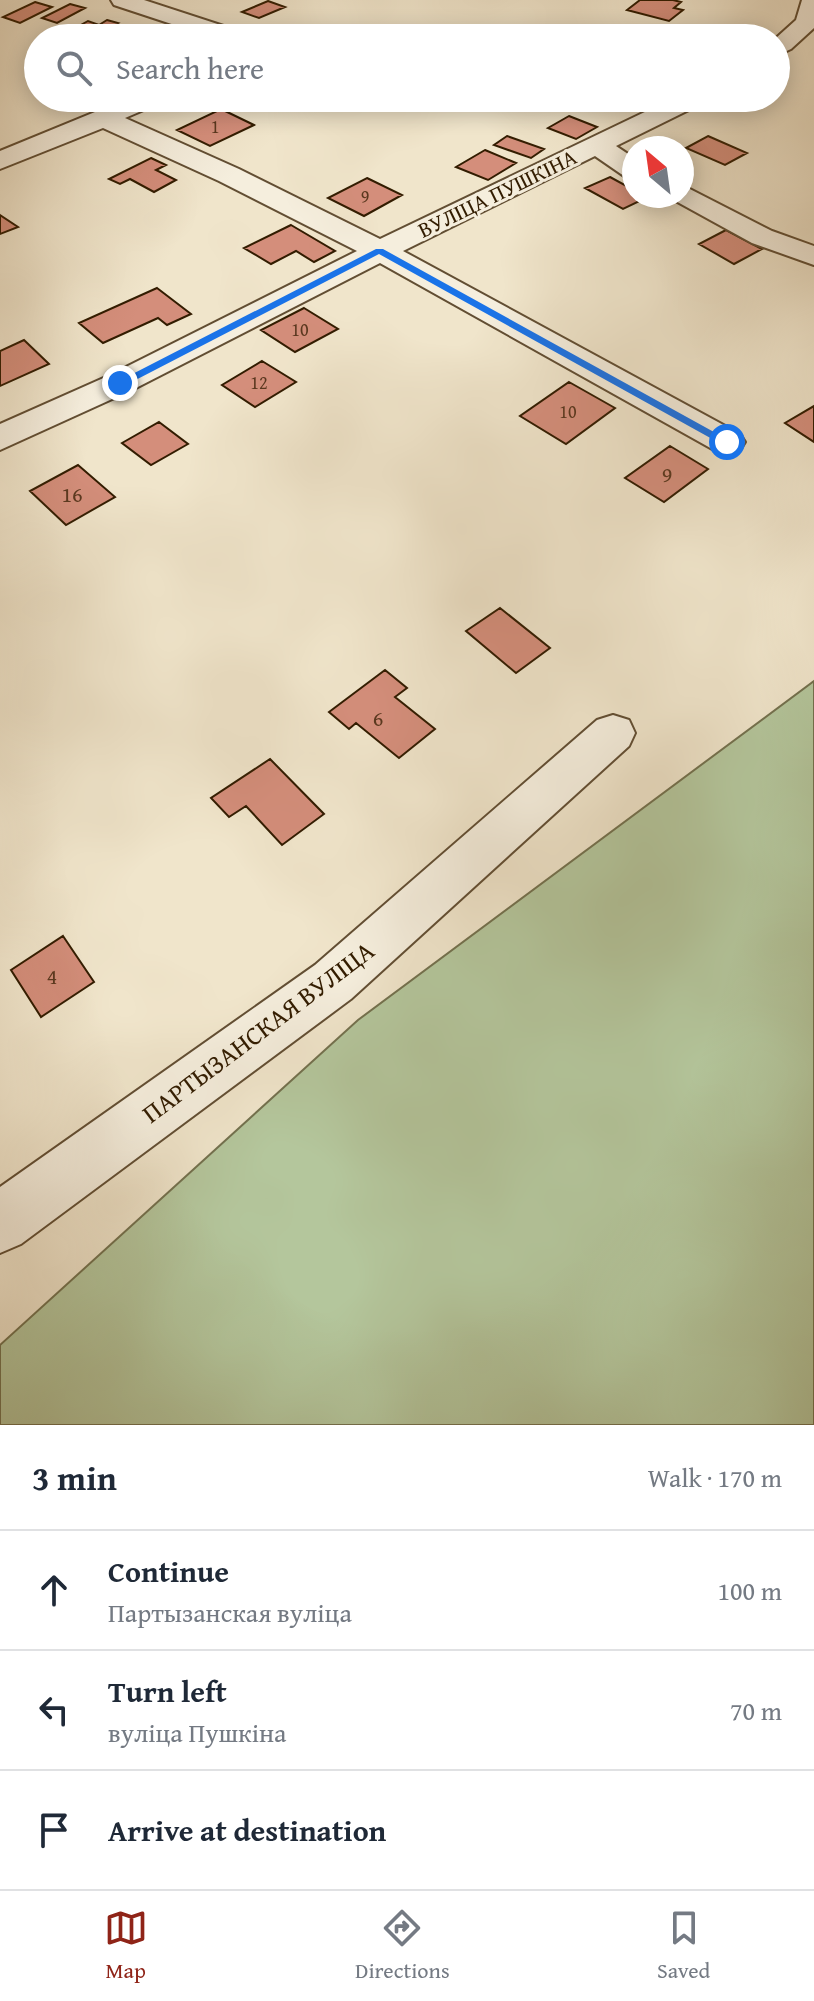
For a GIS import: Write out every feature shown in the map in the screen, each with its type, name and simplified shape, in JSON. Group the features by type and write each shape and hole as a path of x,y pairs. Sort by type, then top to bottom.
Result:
{"street":[{"path":"122,0 195,24"},
{"path":"806,33 813,0"},
{"path":"0,161 117,112"},
{"name":"ВУЛІЦА ПУШКІНА","path":"0,438 120,383 665,112"},
{"path":"103,118 229,175 380,251 727,442"},
{"path":"596,145 622,162"},
{"path":"694,200 762,237 814,256"},
{"name":"ПАРТЫЗАНСКАЯ ВУЛІЦА","path":"0,1223 333,982 613,733"}],"green space":[{"path":"814,681 814,1425 0,1425 0,1345 358,1020"}],"building":[{"path":"640,0 673,0 681,2 674,8 683,10 669,21 627,10"},
{"path":"268,1 285,7 259,18 242,12"},
{"path":"35,2 52,7 20,23 3,17"},
{"path":"70,4 85,8 57,23 42,18"},
{"path":"215,112 227,112 254,125 210,146 177,130"},
{"path":"569,116 597,127 576,139 548,128"},
{"path":"507,136 544,149 531,158 494,145"},
{"path":"708,136 747,153 725,165 694,151 694,144"},
{"path":"485,150 516,163 488,180 456,167"},
{"path":"151,158 166,165 156,170 176,180 154,192 130,179 120,184 109,179"},
{"path":"610,177 622,184 622,208 625,208 623,209 585,188"},
{"path":"367,178 402,195 364,216 328,198"},
{"path":"0,215 18,227 0,234"},
{"path":"291,225 335,251 314,262 296,251 271,264 244,248"},
{"path":"726,230 762,249 734,264 699,244"},
{"path":"157,288 191,314 167,325 158,318 103,343 79,323"},
{"path":"304,308 338,329 295,352 261,330"},
{"path":"24,340 49,364 0,386 0,351"},
{"path":"262,361 296,382 255,407 222,385"},
{"path":"569,382 615,408 566,444 520,416"},
{"path":"814,406 814,442 785,423"},
{"path":"159,422 188,444 151,465 122,443"},
{"path":"670,446 708,469 664,502 625,478"},
{"path":"78,465 115,497 66,525 30,491"},
{"path":"500,608 550,648 516,673 466,631"},
{"path":"385,670 407,688 395,697 435,729 399,758 356,723 349,729 329,712"},
{"path":"270,759 324,814 282,845 246,806 229,817 211,798"},
{"path":"63,936 94,982 41,1017 11,970"}],"route":[{"path":"120,383 380,251 727,442"}]}
